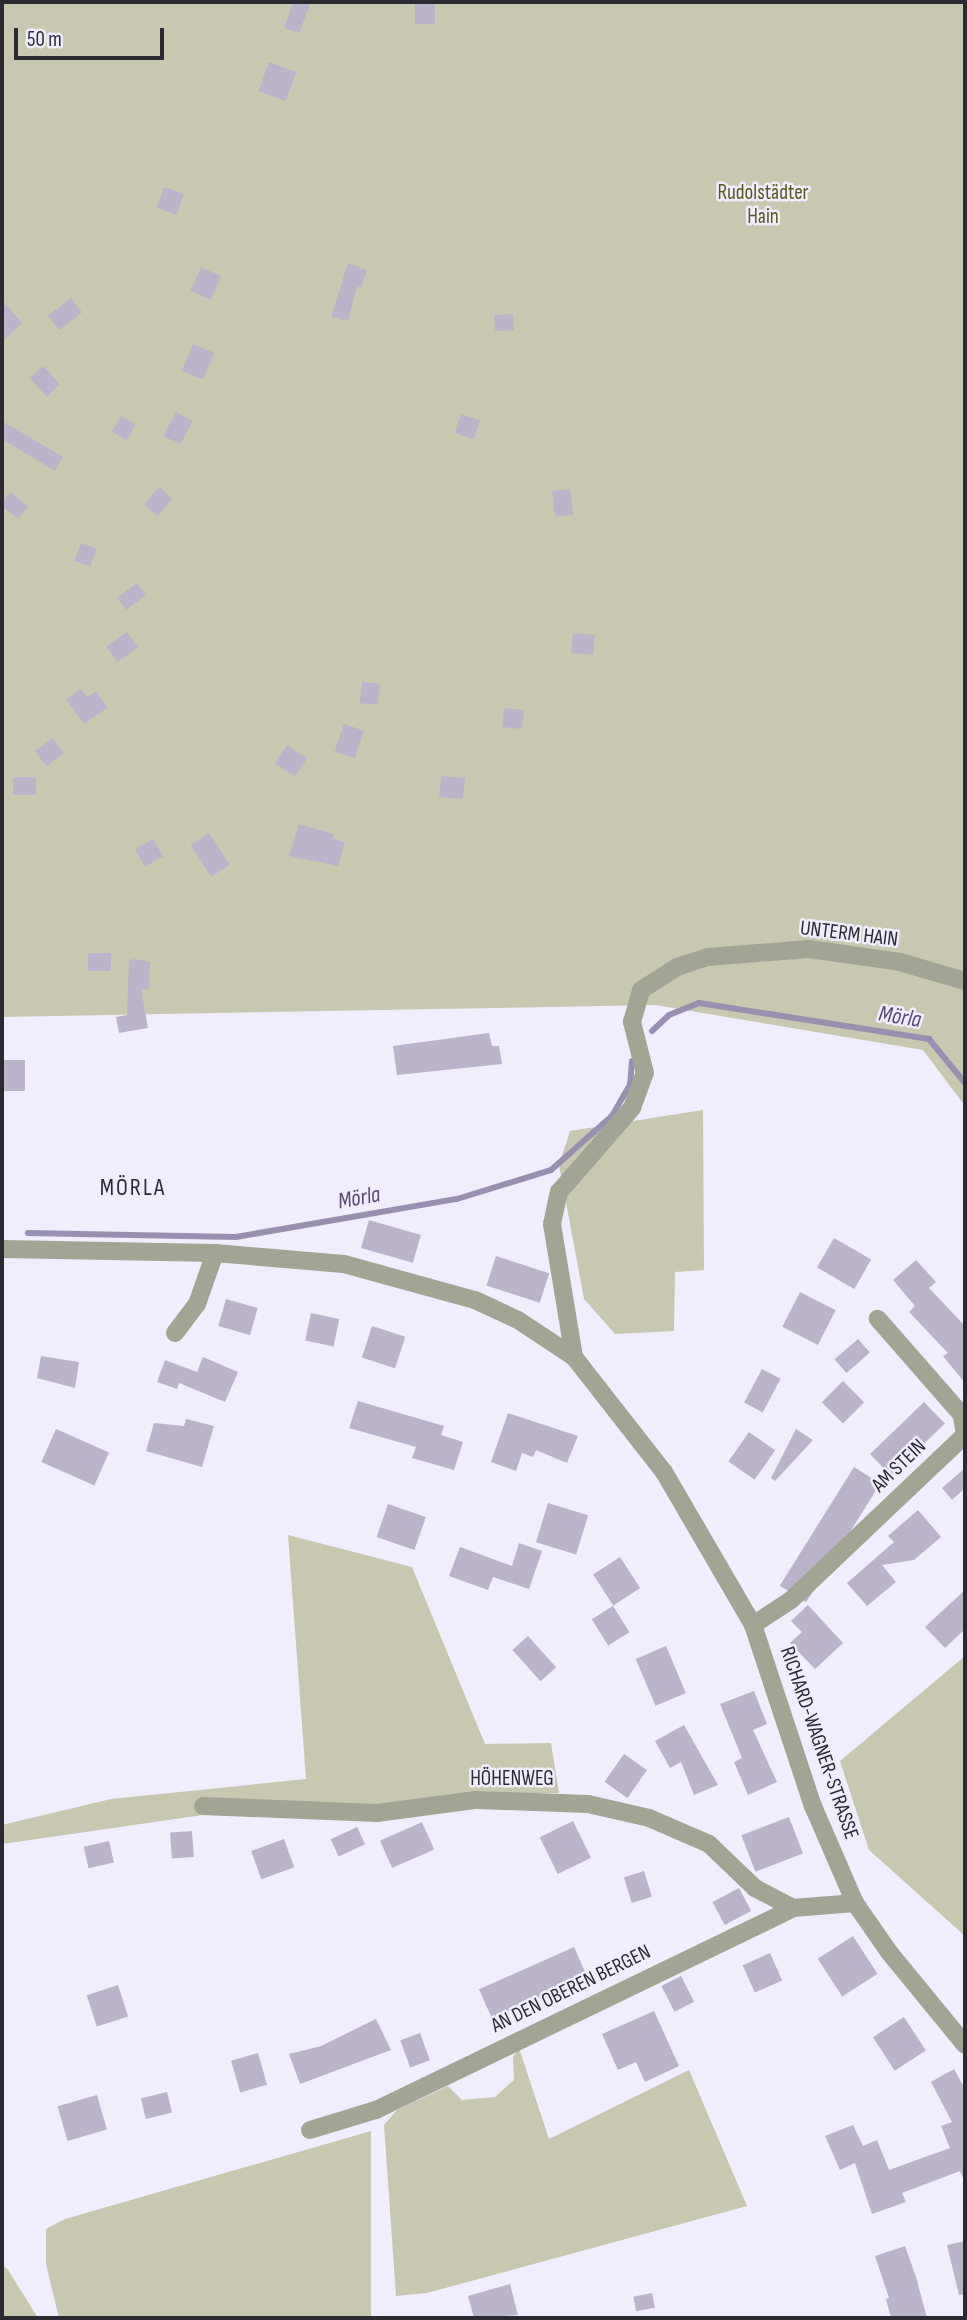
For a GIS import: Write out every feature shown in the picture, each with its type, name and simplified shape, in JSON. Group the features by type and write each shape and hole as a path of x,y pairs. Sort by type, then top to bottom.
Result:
{"street":[{"name":"UNTERM HAIN","path":"574,1357 552,1224 559,1192 632,1108 645,1073 632,1022 641,989 657,977 708,957 750,950 822,951 901,962 965,981"},
{"path":"2,1248 215,1253 293,1258 390,1274 475,1300 518,1320 574,1357 664,1472 753,1625"},
{"path":"175,1333 197,1304 215,1253"},
{"name":"AM STEIN","path":"753,1625 791,1600 965,1435 962,1415 878,1319"},
{"name":"RICHARD-WAGNER-STRASSE","path":"753,1625 813,1806 855,1903 888,1952 965,2045"},
{"name":"HÖHENWEG","path":"203,1806 377,1813 476,1800 588,1804 649,1818 709,1844 755,1888 793,1908"},
{"name":"AN DEN OBEREN BERGEN","path":"310,2130 376,2109 793,1908 855,1903"}],"green space":[{"name":"Rudolstädter Hain","path":"2,2 965,2 965,1106 923,1050 655,1005 2,1017"},
{"path":"703,1110 704,1270 675,1272 674,1331 615,1334 584,1299 559,1165 570,1131"},
{"path":"288,1535 412,1567 485,1744 551,1743 559,1793 469,1794 358,1806 210,1814 2,1844 2,1825 111,1799 306,1779"},
{"path":"965,1656 965,1936 869,1850 840,1761"},
{"path":"519,2048 549,2139 689,2070 747,2206 427,2293 396,2296 384,2125 397,2110 448,2086 462,2100 495,2097 514,2080 513,2057"},
{"path":"371,2131 371,2318 59,2318 46,2264 46,2229 65,2219"},
{"path":"2,2264 8,2270 38,2318 2,2318"}],"building":[{"path":"293,2 311,2 299,33 284,28"},
{"path":"415,2 435,2 435,24 415,24"},
{"path":"269,62 296,72 286,101 258,91"},
{"path":"164,187 184,194 177,215 157,208"},
{"path":"348,263 367,270 361,288 357,286 348,321 331,317"},
{"path":"201,267 221,276 211,300 190,291"},
{"path":"71,298 82,312 59,330 48,316"},
{"path":"2,300 22,323 2,342"},
{"path":"513,314 514,330 495,331 494,315"},
{"path":"193,344 214,353 203,380 182,371"},
{"path":"43,366 60,384 47,397 30,378"},
{"path":"176,412 193,421 180,445 163,436"},
{"path":"461,414 480,420 474,439 455,433"},
{"path":"121,416 136,425 126,440 112,431"},
{"path":"2,421 63,457 55,471 2,439"},
{"path":"159,487 173,499 157,516 144,504"},
{"path":"570,489 573,515 555,517 552,491"},
{"path":"10,492 28,506 18,519 2,506"},
{"path":"81,543 97,549 90,567 74,561"},
{"path":"137,583 146,595 126,610 117,598"},
{"path":"127,632 138,648 117,662 107,646"},
{"path":"573,633 595,635 593,655 571,653"},
{"path":"362,682 380,684 378,705 360,703"},
{"path":"81,689 87,697 96,691 107,708 84,724 66,699"},
{"path":"504,708 524,710 522,729 502,727"},
{"path":"344,724 364,731 354,758 335,751"},
{"path":"53,738 64,753 46,766 35,751"},
{"path":"287,745 307,758 295,777 275,763"},
{"path":"441,776 465,778 463,799 439,797"},
{"path":"13,777 36,777 36,795 13,795"},
{"path":"299,824 334,834 333,839 345,842 338,866 289,856"},
{"path":"209,833 230,865 211,877 191,845"},
{"path":"153,839 163,856 145,867 135,850"},
{"path":"88,953 111,953 111,971 88,971"},
{"path":"129,960 150,962 149,989 141,989 148,1028 119,1033 116,1017 127,1015"},
{"path":"489,1033 492,1046 499,1046 502,1064 397,1075 393,1046"},
{"path":"2,1060 25,1060 25,1091 2,1091"},
{"path":"369,1220 421,1235 413,1263 361,1248"},
{"path":"834,1238 871,1260 854,1289 817,1267"},
{"path":"496,1256 549,1273 540,1303 486,1285"},
{"path":"916,1260 936,1282 929,1288 965,1326 965,1383 943,1356 948,1353 909,1312 915,1306 893,1280"},
{"path":"800,1292 836,1310 818,1345 782,1327"},
{"path":"226,1299 258,1308 250,1335 218,1326"},
{"path":"311,1313 339,1319 334,1346 305,1340"},
{"path":"372,1326 405,1337 395,1368 362,1357"},
{"path":"858,1339 870,1353 846,1373 835,1359"},
{"path":"41,1356 79,1362 75,1388 37,1378"},
{"path":"203,1357 238,1372 225,1402 179,1383 177,1389 157,1382 165,1360 197,1372"},
{"path":"762,1369 781,1379 763,1412 744,1403"},
{"path":"843,1381 864,1402 843,1423 822,1402"},
{"path":"358,1401 444,1426 441,1435 463,1442 454,1470 412,1458 416,1447 349,1428"},
{"path":"924,1402 945,1424 891,1476 870,1454"},
{"path":"508,1413 578,1436 567,1463 536,1450 533,1457 522,1453 516,1471 491,1462"},
{"path":"186,1419 214,1426 202,1467 146,1451 154,1423 184,1426"},
{"path":"56,1429 109,1453 94,1485 41,1462"},
{"path":"796,1429 813,1440 775,1481 771,1478"},
{"path":"749,1432 775,1450 755,1480 728,1461"},
{"path":"854,1467 880,1483 806,1602 780,1586"},
{"path":"965,1468 965,1488 952,1500 942,1488"},
{"path":"548,1503 588,1515 576,1554 536,1542"},
{"path":"388,1504 426,1517 414,1550 377,1537"},
{"path":"918,1510 941,1537 914,1560 882,1565 896,1582 867,1606 847,1583 894,1542 888,1536"},
{"path":"519,1543 542,1551 529,1589 493,1577 488,1590 449,1576 460,1547 512,1566"},
{"path":"620,1557 640,1588 613,1605 593,1574"},
{"path":"965,1590 965,1629 945,1648 925,1627"},
{"path":"808,1605 843,1643 815,1669 790,1643 802,1632 791,1621"},
{"path":"613,1606 629,1632 608,1646 592,1619"},
{"path":"528,1636 556,1667 540,1681 512,1650"},
{"path":"666,1646 686,1693 656,1706 636,1659"},
{"path":"754,1691 767,1724 753,1730 777,1782 748,1795 734,1762 742,1758 720,1704"},
{"path":"684,1725 718,1785 694,1795 681,1762 670,1768 655,1741"},
{"path":"624,1754 647,1770 627,1798 604,1782"},
{"path":"789,1817 803,1853 755,1872 741,1835"},
{"path":"573,1821 591,1858 558,1874 540,1837"},
{"path":"422,1822 434,1849 392,1868 380,1841"},
{"path":"357,1827 365,1844 339,1856 331,1839"},
{"path":"192,1831 194,1857 172,1858 170,1833"},
{"path":"284,1839 294,1867 261,1879 251,1851"},
{"path":"109,1841 114,1862 89,1868 84,1847"},
{"path":"644,1871 652,1897 632,1903 624,1877"},
{"path":"739,1888 751,1911 725,1925 713,1902"},
{"path":"853,1936 878,1974 842,1997 818,1959"},
{"path":"574,1947 587,1976 492,2019 479,1989"},
{"path":"770,1953 782,1980 755,1993 743,1965"},
{"path":"681,1976 694,2002 675,2012 661,1986"},
{"path":"118,1985 128,2016 97,2027 87,1995"},
{"path":"654,2011 679,2066 645,2082 636,2062 618,2070 602,2034"},
{"path":"904,2017 926,2051 895,2071 873,2037"},
{"path":"376,2019 391,2050 300,2084 289,2054 321,2046"},
{"path":"420,2033 430,2060 410,2067 400,2040"},
{"path":"258,2053 267,2085 240,2092 231,2061"},
{"path":"954,2069 965,2089 965,2183 960,2171 902,2193 906,2202 872,2214 855,2163 840,2170 825,2136 853,2125 863,2146 877,2140 889,2170 950,2148 941,2126 952,2122 931,2082"},
{"path":"167,2092 172,2112 146,2119 141,2099"},
{"path":"97,2095 107,2130 68,2141 58,2106"},
{"path":"965,2241 965,2294 959,2295 947,2245"},
{"path":"905,2246 927,2318 891,2318 886,2299 889,2298 875,2256"},
{"path":"510,2284 518,2315 474,2318 468,2296"},
{"path":"652,2293 655,2308 636,2311 633,2297"}],"waterway":[{"name":"Mörla","path":"652,1031 669,1015 699,1003 929,1039 965,1083"},
{"name":"Mörla","path":"28,1233 236,1237 457,1199 551,1170 612,1116 630,1085 632,1061"}],"district":[{"name":"MÖRLA","path":"133,1188"}]}
